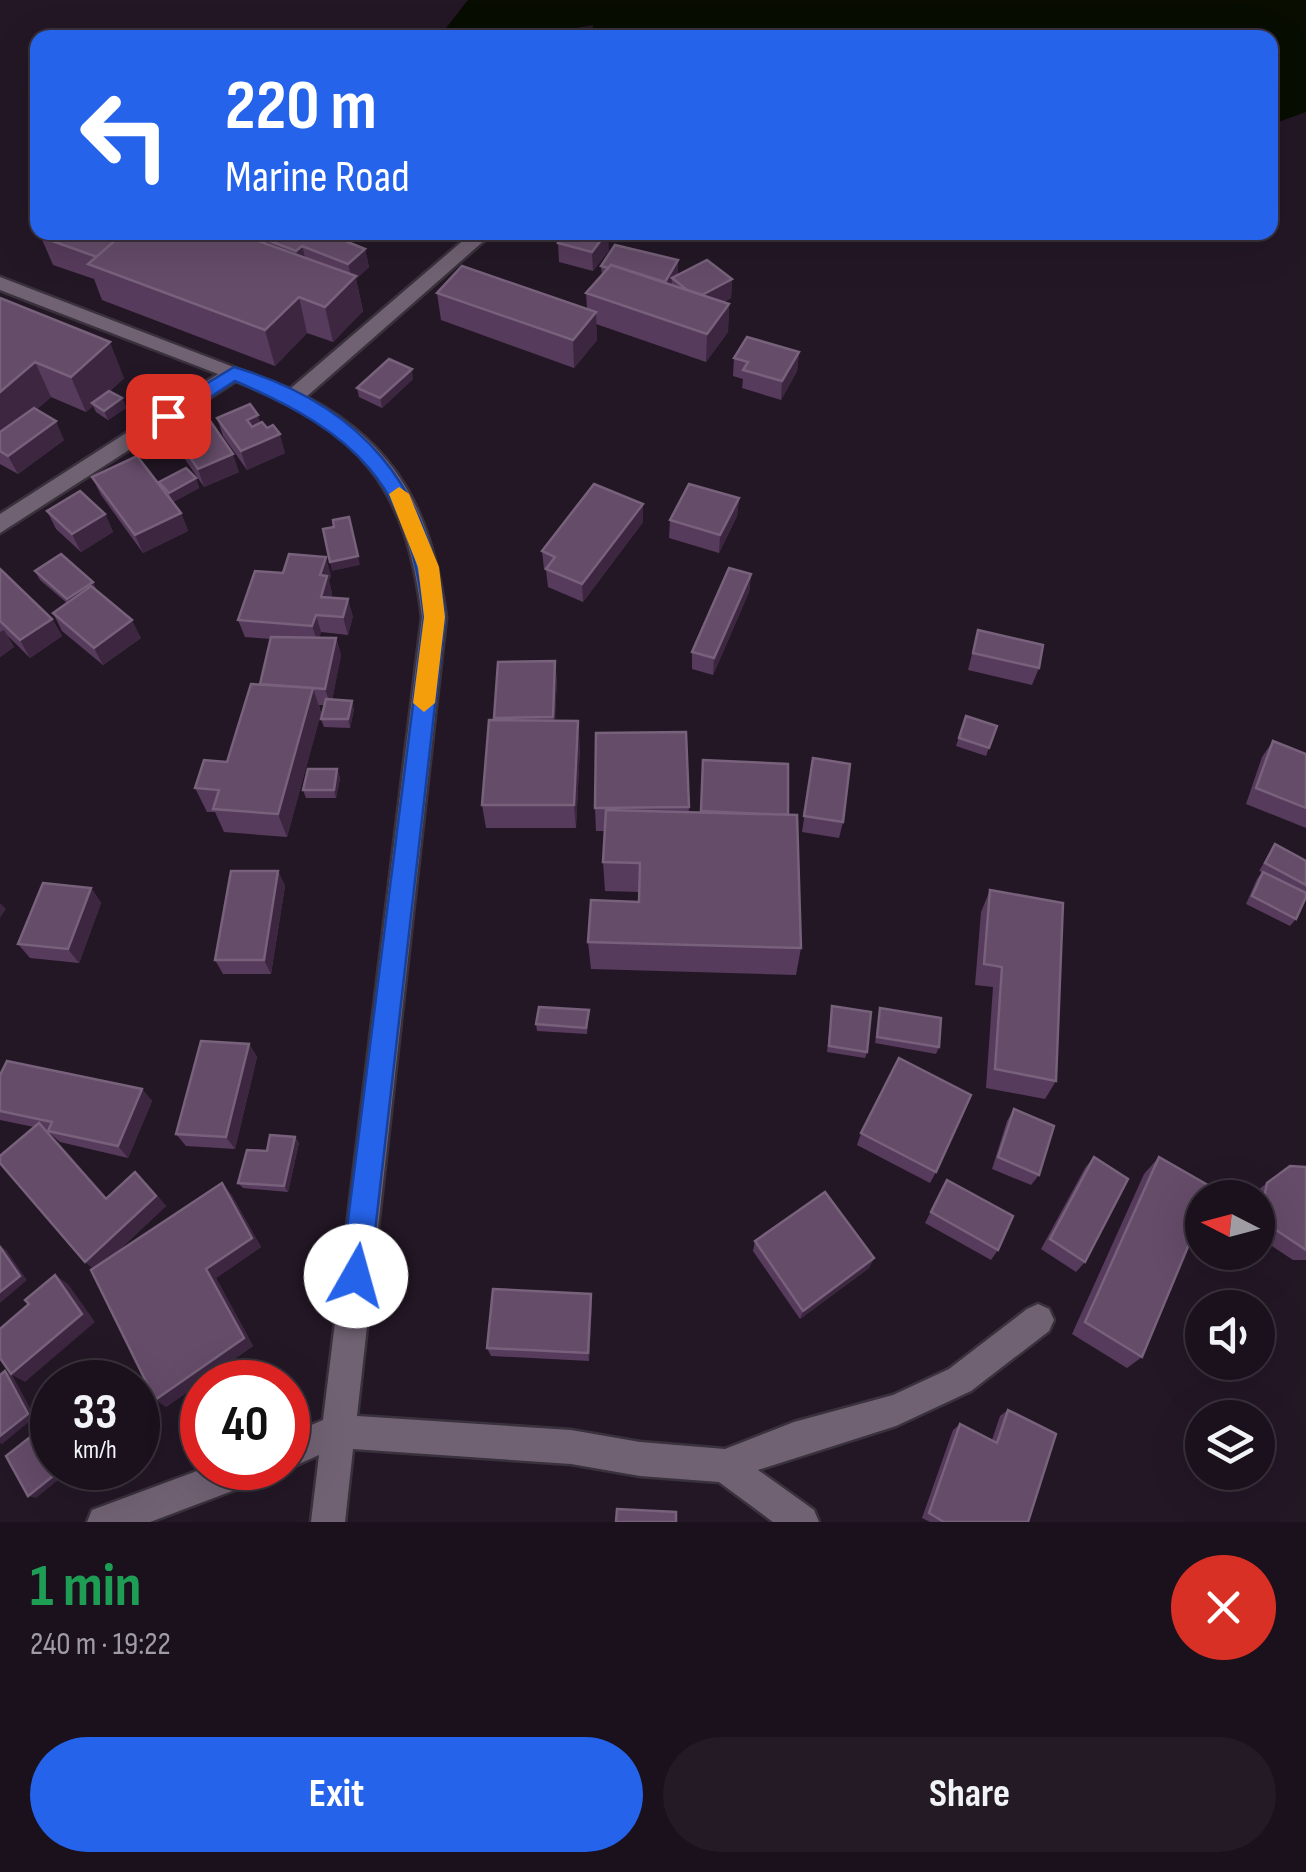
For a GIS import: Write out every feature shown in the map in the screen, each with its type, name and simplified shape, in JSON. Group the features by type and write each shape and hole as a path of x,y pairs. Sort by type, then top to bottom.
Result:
{"street":[{"path":"292,398 477,240"},
{"path":"0,282 292,398 348,436 383,468 418,534 428,567 434,617 328,1522"},
{"path":"0,525 234,374"},
{"path":"310,1443 337,1431 571,1447 640,1459 726,1466 794,1439 896,1410 944,1388 1038,1320"},
{"path":"726,1466 802,1522"},
{"path":"104,1522 190,1490"}],"shaded area":[{"path":"468,0 1306,0 1306,112 1278,122 1278,30 593,30 593,25 564,30 444,30"}],"building":[{"path":"49,240 116,240 97,257"},
{"path":"116,240 255,240 356,276 325,307 299,297 265,330 88,264"},
{"path":"267,240 343,240 365,249 348,264 302,246 296,251"},
{"path":"560,240 601,240 592,252 558,243"},
{"path":"615,245 678,260 665,282 611,265 601,266"},
{"path":"707,260 732,279 702,295 687,290 672,278"},
{"path":"611,265 729,304 707,334 586,293"},
{"path":"462,266 596,312 573,340 437,293"},
{"path":"0,298 110,342 71,377 35,362 0,392"},
{"path":"747,337 799,352 782,381 743,370 748,362 734,358"},
{"path":"389,359 412,369 380,398 357,388"},
{"path":"109,391 122,398 104,411 92,403"},
{"path":"250,404 258,415 247,420 252,427 262,422 267,428 273,425 280,434 241,451 217,418"},
{"path":"34,408 56,421 8,456 0,451 0,432"},
{"path":"206,415 233,454 198,469 171,430"},
{"path":"137,456 181,513 135,535 92,477"},
{"path":"186,468 196,478 169,493 159,482"},
{"path":"594,484 643,504 582,584 546,569 555,557 542,551"},
{"path":"689,484 739,498 720,535 670,520"},
{"path":"80,491 105,514 72,534 47,511"},
{"path":"349,517 358,556 330,562 323,529 334,527 333,520"},
{"path":"61,554 93,582 67,599 35,571"},
{"path":"289,554 326,557 320,575 327,576 321,597 348,599 343,617 316,615 312,626 238,620 255,571 283,573"},
{"path":"729,568 751,574 714,658 692,652"},
{"path":"0,569 52,619 20,640 0,621"},
{"path":"91,586 132,620 94,648 53,613"},
{"path":"978,630 1043,645 1039,668 973,653"},
{"path":"271,637 336,638 325,689 260,684"},
{"path":"555,661 553,717 494,718 498,662"},
{"path":"251,684 313,688 278,814 213,809 219,790 195,788 204,760 227,762"},
{"path":"326,699 352,701 348,719 321,719"},
{"path":"966,716 997,726 989,748 959,738"},
{"path":"489,720 578,721 574,805 482,805"},
{"path":"686,732 689,807 595,808 596,733"},
{"path":"1273,741 1306,754 1306,808 1256,788"},
{"path":"813,758 850,764 843,822 804,816"},
{"path":"703,760 788,764 788,815 701,811"},
{"path":"308,769 337,769 334,790 303,790"},
{"path":"606,810 797,815 801,948 588,942 591,900 639,902 640,863 603,862"},
{"path":"1275,844 1306,861 1306,885 1265,863"},
{"path":"231,871 278,871 264,960 215,960"},
{"path":"1263,872 1306,893 1296,919 1252,896"},
{"path":"43,883 91,888 68,949 18,944"},
{"path":"990,890 1063,903 1056,1081 995,1069 1002,967 984,964"},
{"path":"832,1006 871,1012 867,1052 829,1046"},
{"path":"539,1007 589,1010 586,1028 536,1024"},
{"path":"880,1008 941,1018 939,1047 877,1037"},
{"path":"201,1041 249,1044 226,1137 176,1134"},
{"path":"899,1058 971,1095 936,1172 861,1133"},
{"path":"7,1061 142,1089 118,1146 48,1131 52,1122 0,1111 0,1075"},
{"path":"1014,1109 1054,1126 1039,1175 998,1157"},
{"path":"39,1123 106,1199 135,1172 156,1196 85,1262 0,1163 0,1156"},
{"path":"270,1135 295,1137 284,1186 238,1183 247,1150 267,1151"},
{"path":"1094,1157 1128,1179 1085,1262 1050,1239"},
{"path":"1159,1157 1199,1180 1185,1180 1185,1254 1142,1357 1085,1322"},
{"path":"1290,1166 1306,1167 1306,1250 1276,1230 1275,1180 1271,1180"},
{"path":"947,1180 1013,1216 998,1250 931,1212"},
{"path":"222,1183 252,1238 206,1269 244,1338 212,1360 180,1360 180,1383 160,1397 160,1360 135,1360 91,1270"},
{"path":"825,1192 874,1258 803,1311 755,1241"},
{"path":"0,1247 20,1276 0,1292"},
{"path":"55,1275 82,1314 11,1374 0,1358 0,1329 29,1304 25,1300"},
{"path":"493,1289 591,1294 588,1353 487,1348"},
{"path":"5,1371 28,1414 0,1436 0,1375"},
{"path":"1008,1410 1056,1434 1028,1522 944,1522 929,1513 960,1424 997,1443"},
{"path":"30,1437 30,1490 36,1490 28,1496 6,1456"},
{"path":"617,1509 676,1512 676,1522 616,1522"}],"slow traffic":[{"path":"399,494 428,567 434,617 424,703"}],"route":[{"path":"168,416 234,374 292,398 348,436 383,468 404,503 428,567 434,617 356,1276"}]}
